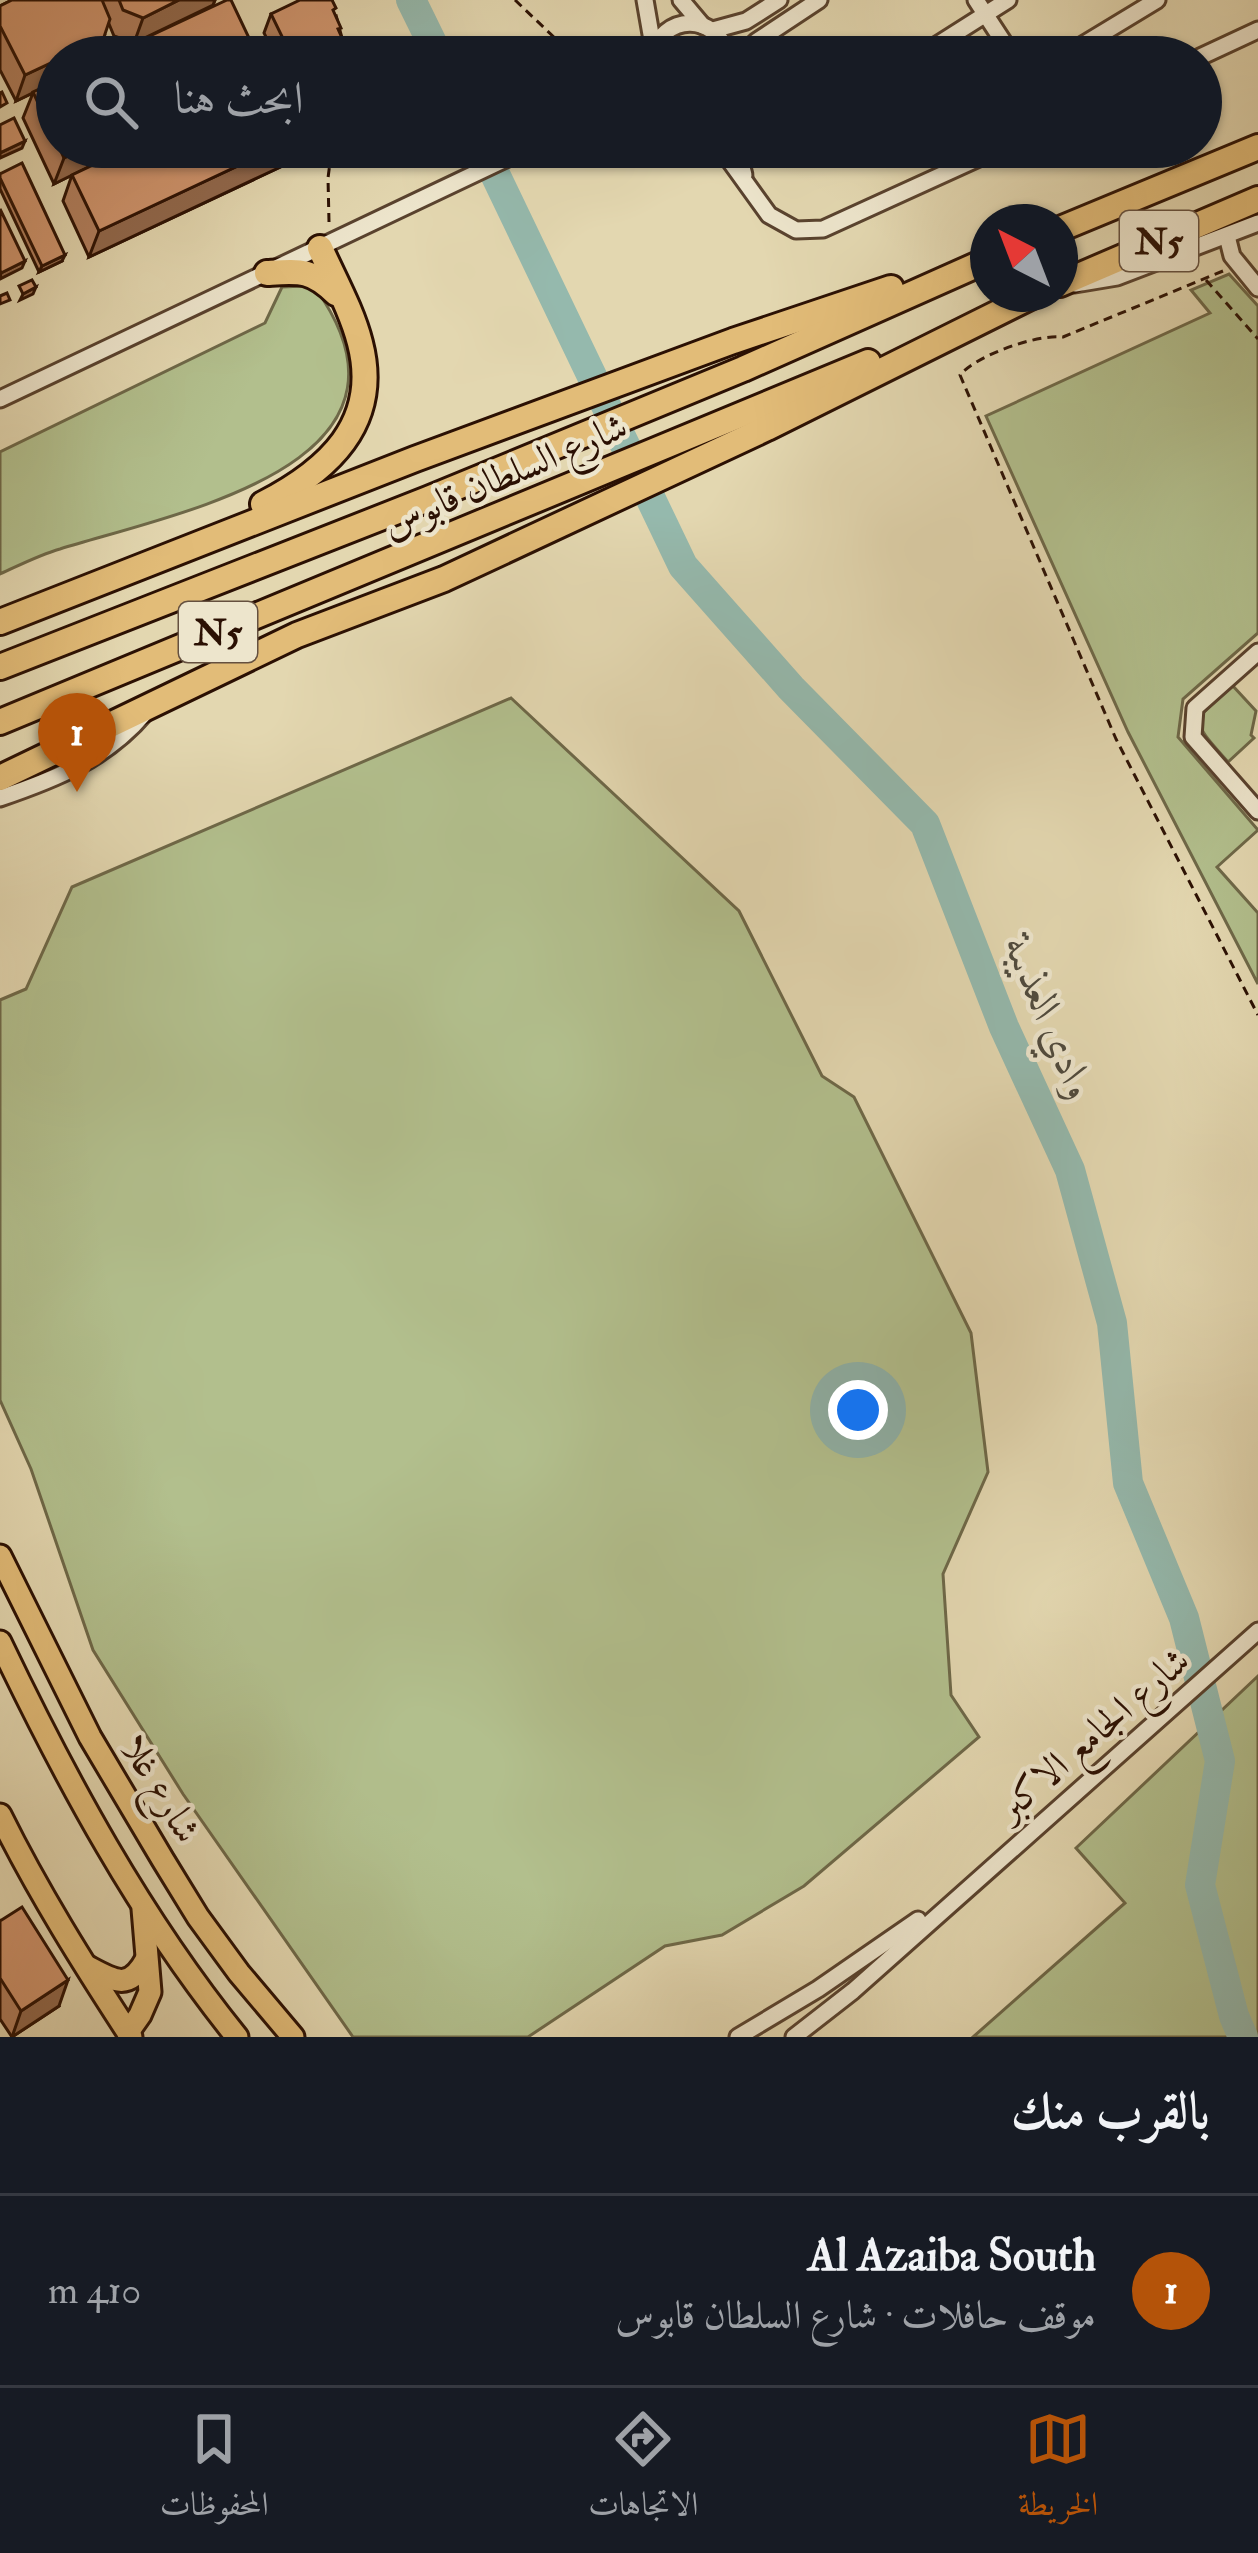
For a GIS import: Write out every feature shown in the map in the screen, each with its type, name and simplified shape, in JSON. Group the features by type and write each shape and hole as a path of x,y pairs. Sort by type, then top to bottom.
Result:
{"highway":[{"name":"N5","path":"1222,161 1258,146"},
{"name":"N5","path":"1078,221 1206,168"},
{"name":"N5","path":"1078,276 1258,199"},
{"path":"151,562 291,489 321,468 355,426 364,394 360,344 326,246"},
{"path":"5,619 733,341 970,264"},
{"name":"شارع السلطان قابوس","path":"0,667 743,369 970,266"},
{"path":"267,273 297,272 320,278 342,299"},
{"name":"شارع السلطان قابوس","path":"0,722 437,542 762,417 996,312"},
{"path":"0,775 297,635 444,579 762,417"}],"main road":[{"name":"شارع غلا","path":"0,1556 90,1737 163,1860 239,1973 293,2037"},
{"name":"شارع غلا","path":"0,1642 143,1909 234,2037"},
{"path":"0,1817 129,2035 150,1992 143,1909"},
{"path":"84,1965 117,1982 136,1976 146,1960"}],"street":[{"path":"645,0 650,36"},
{"path":"681,0 718,36"},
{"path":"660,36 671,27 692,23 708,28 746,21 779,0"},
{"path":"764,36 819,0"},
{"path":"944,36 980,7 1008,0"},
{"path":"1098,36 1157,0"},
{"path":"980,7 999,36"},
{"path":"1222,47 1258,30"},
{"path":"0,399 488,168"},
{"path":"735,168 769,215 796,230 823,229 957,168"},
{"path":"742,168 746,184"},
{"path":"1078,283 1117,277 1258,223"},
{"path":"1228,236 1232,256 1258,288"},
{"path":"1258,652 1195,708 1193,736 1258,811"},
{"path":"0,798 90,761 127,735 148,709"},
{"name":"شارع الجامع الاكبر","path":"794,2037 1258,1630"},
{"name":"شارع الجامع الاكبر","path":"738,2037 818,1989 970,1885"}],"path":[{"path":"332,0 341,36"},
{"path":"515,0 555,36"},
{"path":"326,246 329,168"},
{"path":"1238,265 1063,337 1038,336 970,365 960,375 1116,739 1258,1015"},
{"path":"1204,279 1258,339"}],"green space":[{"path":"1229,274 1258,306 1258,633 1183,699 1178,737 1258,830 1217,867 1258,913 1258,984 1128,732 986,416 1210,313 1191,290"},
{"path":"282,287 316,289 346,349 345,399 320,439 278,472 224,497 52,551 0,574 0,452 265,323"},
{"path":"1232,685 1256,711 1254,738 1228,762 1200,722 1208,707"},
{"path":"511,698 739,911 822,1076 854,1097 971,1333 988,1472 943,1574 951,1695 979,1737 804,1886 722,1935 665,1946 528,2037 353,2037 183,1794 93,1650 31,1469 0,1400 0,1000 26,989 72,887"},
{"path":"1258,1676 1258,2037 973,2037 1125,1903 1076,1848"}],"building":[{"path":"12,0 102,0 110,19 104,36 36,36 36,70 25,75 0,26 0,6"},
{"path":"119,0 179,0 143,18 123,10"},
{"path":"231,0 248,36 150,36"},
{"path":"300,0 332,0 341,36 282,36 271,14"},
{"path":"14,118 25,141 0,153 0,125"},
{"path":"22,163 65,255 42,266 0,178"},
{"path":"87,168 233,168 99,231 72,175"},
{"path":"0,209 25,261 1,273 0,270"},
{"path":"32,280 36,287 23,294 19,286"},
{"path":"22,1907 68,1980 21,2011 0,1978 0,1921"}],"waterway":[{"name":"وادي العذيبة","path":"411,0 429,36"},
{"name":"وادي العذيبة","path":"492,168 683,566 791,688 925,824 1004,1027 1070,1170 1112,1323 1128,1483 1184,1618 1220,1761 1200,1885 1243,2037"}],"place":[{"name":"Al Azaiba South","path":"77,792"}]}
